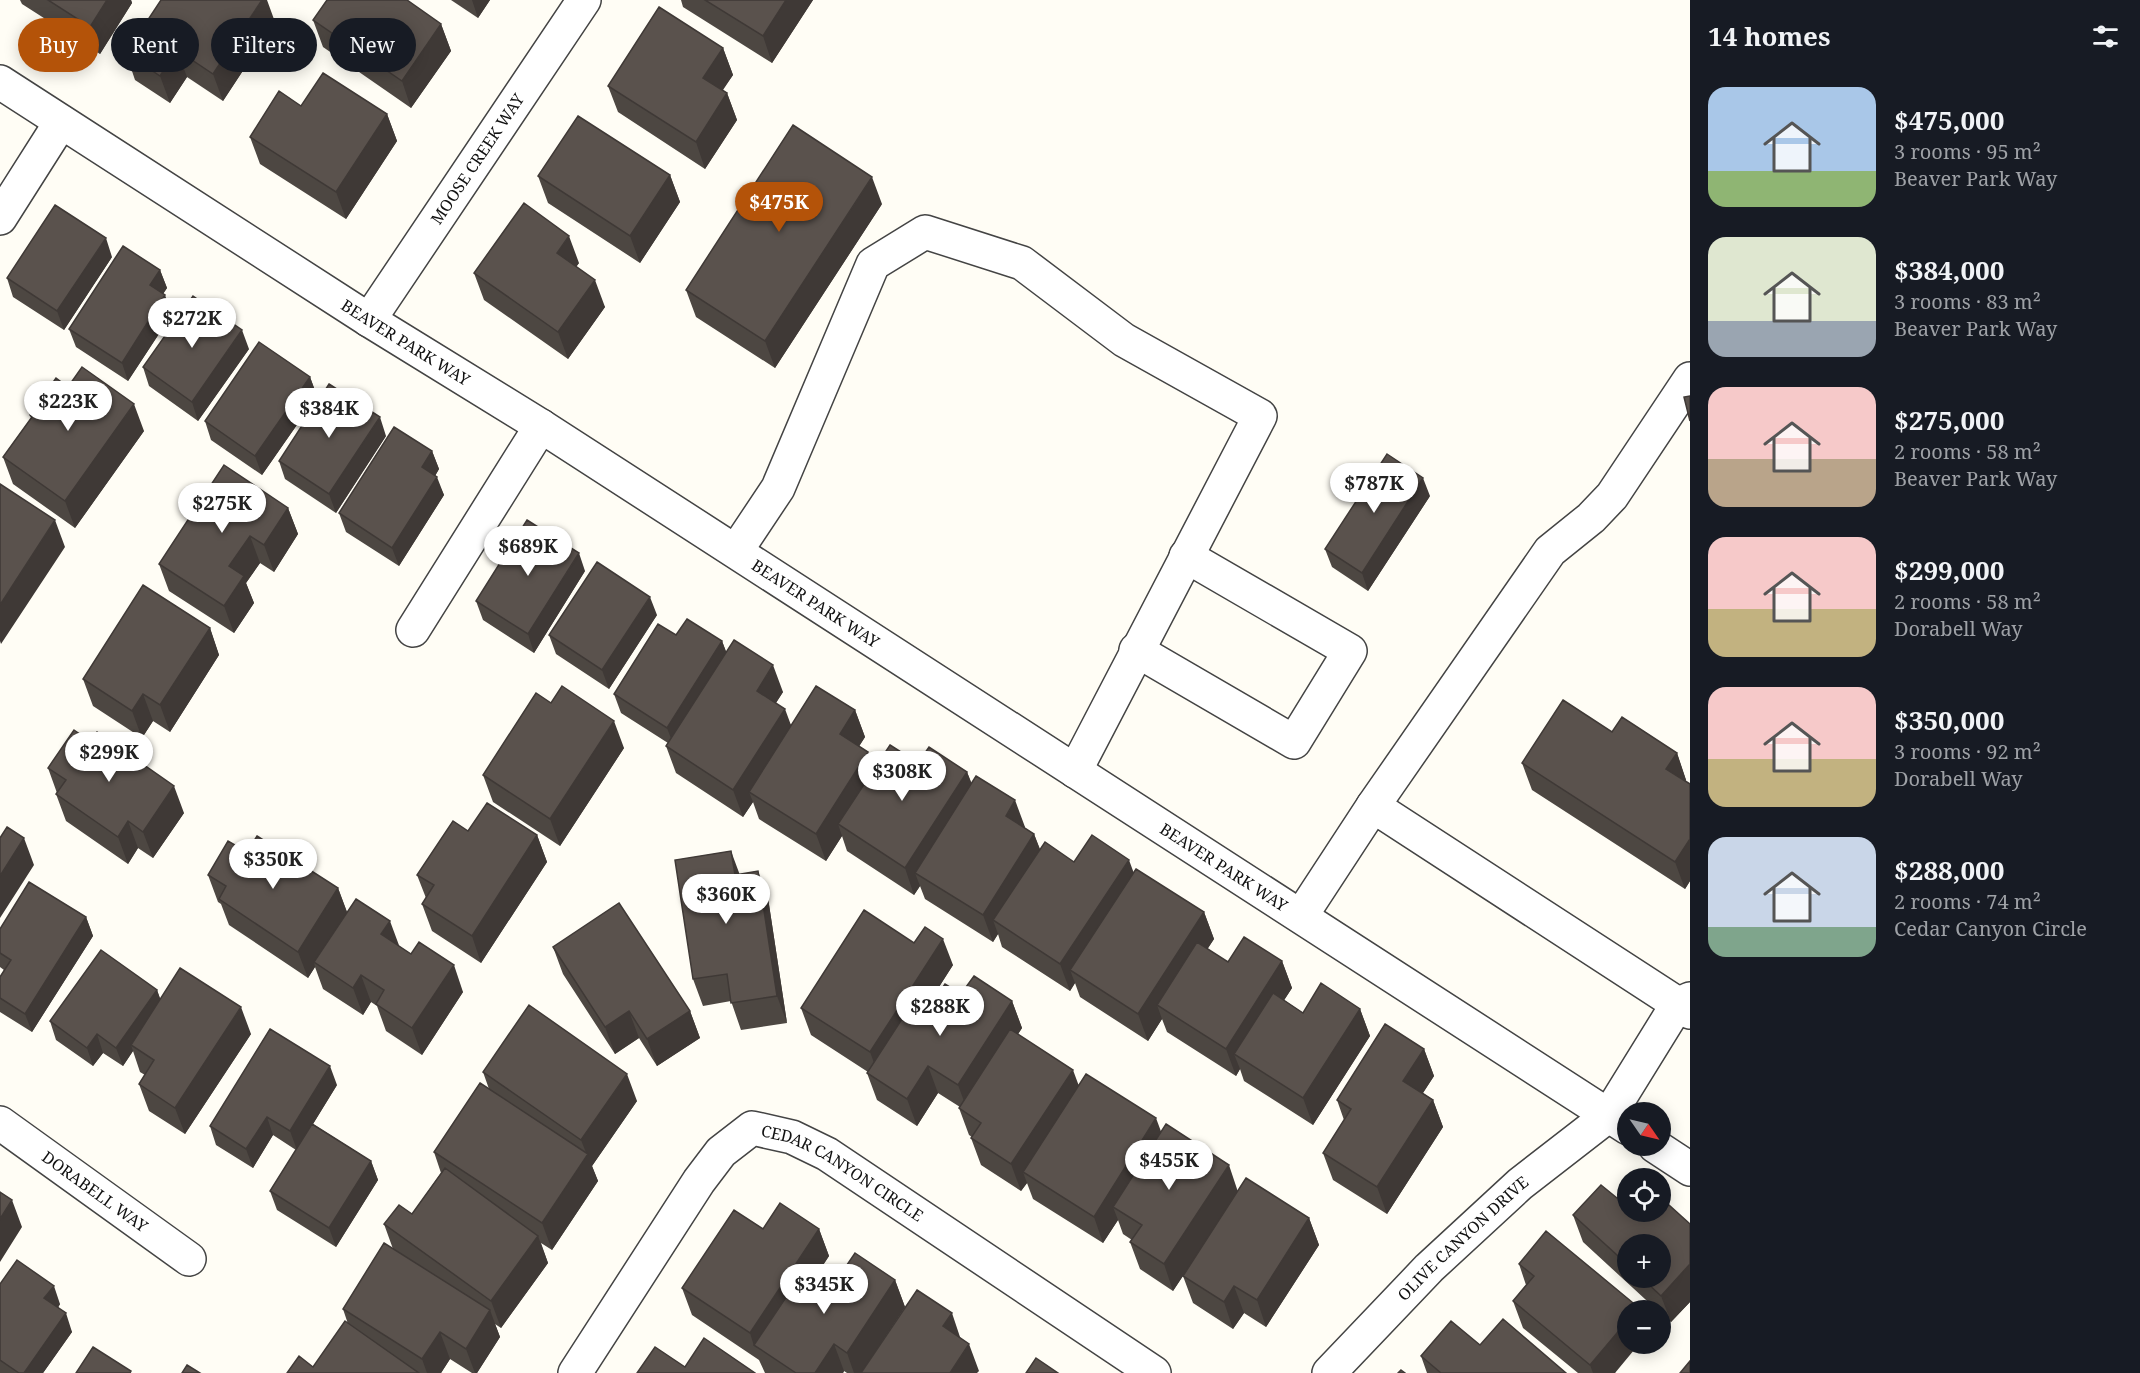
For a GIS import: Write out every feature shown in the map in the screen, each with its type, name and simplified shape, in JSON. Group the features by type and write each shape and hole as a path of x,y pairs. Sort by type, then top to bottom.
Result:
{"street":[{"name":"MOOSE CREEK WAY","path":"369,320 585,0"},
{"name":"BEAVER PARK WAY","path":"0,82 369,320 541,426 736,551 1617,1121"},
{"path":"0,218 61,122"},
{"path":"736,551 778,488 873,264 926,232 1022,263 1124,340 1260,416 1136,650 1075,771"},
{"path":"1301,916 1373,806 1550,551 1591,518 1612,496 1690,380"},
{"path":"413,630 541,426"},
{"path":"1136,650 1294,742 1350,651 1186,556"},
{"path":"1373,806 1686,1005 1630,1102"},
{"name":"DORABELL WAY","path":"0,1123 189,1259"},
{"name":"OLIVE CANYON DRIVE","path":"1329,1373 1429,1268 1520,1184 1617,1123"},
{"name":"CEDAR CANYON CIRCLE","path":"574,1373 699,1181 722,1152 752,1128 792,1137 827,1154 1154,1373"},
{"path":"1670,1156 1690,1169"}],"building":[{"path":"48,0 107,0 96,18 76,18"},
{"path":"161,0 262,0 250,18 211,18 211,72 214,72 213,74 199,65 199,18 149,18"},
{"path":"327,0 407,0 441,24 416,61 416,18 329,18 329,31 317,23 317,18 314,18"},
{"path":"705,0 786,0 763,36"},
{"path":"659,7 723,48 703,78 727,93 696,142 608,86"},
{"path":"389,72 408,72 402,81"},
{"path":"323,73 387,114 336,192 250,137 279,91 301,106"},
{"path":"578,116 670,175 630,236 538,176"},
{"path":"793,125 872,177 765,341 686,290"},
{"path":"524,203 569,236 557,253 595,280 558,332 474,273"},
{"path":"55,205 106,238 57,311 7,278"},
{"path":"123,246 160,270 150,285 165,295 122,363 69,329"},
{"path":"193,296 242,330 192,402 143,367"},
{"path":"259,342 310,377 255,456 205,421"},
{"path":"82,367 134,404 65,501 3,457 56,378 68,387"},
{"path":"329,384 380,417 329,494 279,461"},
{"path":"1690,396 1690,421 1684,397"},
{"path":"394,427 432,451 422,467 437,477 392,548 339,513"},
{"path":"1387,454 1423,478 1362,573 1325,549"},
{"path":"224,465 288,508 264,545 250,536 229,566 244,576 224,606 159,564"},
{"path":"0,484 55,520 0,605"},
{"path":"527,520 579,553 528,634 476,601"},
{"path":"597,562 650,597 602,670 549,635"},
{"path":"143,585 210,628 160,705 143,694 132,711 83,679"},
{"path":"687,619 722,641 667,728 614,694 658,624 676,635"},
{"path":"734,640 773,665 757,691 785,709 733,790 666,746"},
{"path":"562,686 614,721 550,819 483,775 536,693 551,703"},
{"path":"816,686 855,710 840,734 868,752 816,834 749,792"},
{"path":"1563,700 1612,732 1622,717 1677,753 1666,769 1690,784 1690,839 1675,862 1522,763"},
{"path":"74,730 90,741 97,732 174,786 143,832 128,821 118,837 56,794 66,780 48,768"},
{"path":"890,745 918,763 929,747 967,772 905,868 838,824"},
{"path":"976,776 1015,800 1006,816 1034,834 983,915 915,873"},
{"path":"487,803 537,835 472,936 422,904 434,885 417,875 453,821 468,831"},
{"path":"7,827 24,838 0,876 0,838"},
{"path":"1092,835 1129,860 1060,964 993,920 1045,842 1074,862"},
{"path":"257,836 338,888 298,952 219,899 226,886 208,875 228,841 247,852"},
{"path":"731,851 735,875 758,871 777,996 731,1003 727,974 693,979 675,860"},
{"path":"1136,869 1204,912 1138,1014 1070,970"},
{"path":"29,882 86,917 25,1014 0,998 0,977 11,960 0,953 0,929"},
{"path":"356,899 390,921 381,934 411,954 419,942 454,965 412,1028 376,1004 384,990 361,975 353,988 314,962"},
{"path":"619,903 690,1011 647,1039 629,1011 605,1027 553,947"},
{"path":"864,910 914,943 925,927 943,939 870,1052 801,1008"},
{"path":"1244,937 1282,961 1226,1049 1157,1005 1197,942 1228,962"},
{"path":"101,950 157,990 116,1048 97,1034 87,1048 50,1021"},
{"path":"180,968 241,1007 175,1108 139,1084 154,1060 131,1045"},
{"path":"974,976 1012,1001 958,1085 928,1066 907,1099 867,1073 913,1002 927,1011 945,984 961,994"},
{"path":"1321,983 1360,1009 1303,1098 1234,1054 1273,993 1303,1013"},
{"path":"529,1005 627,1074 581,1140 483,1072"},
{"path":"1385,1024 1424,1049 1403,1081 1433,1100 1377,1187 1323,1153 1351,1109 1337,1100"},
{"path":"270,1029 330,1066 290,1131 267,1117 246,1149 210,1126"},
{"path":"1010,1029 1073,1070 1011,1164 971,1138 981,1123 959,1108"},
{"path":"1086,1074 1156,1118 1094,1217 1023,1172"},
{"path":"480,1083 588,1154 542,1223 434,1152"},
{"path":"312,1124 371,1161 329,1228 270,1191"},
{"path":"1166,1124 1229,1165 1164,1264 1130,1242 1142,1225 1113,1207"},
{"path":"445,1168 538,1236 491,1301 384,1224 399,1205 412,1214"},
{"path":"1246,1178 1309,1218 1257,1300 1234,1286 1224,1302 1183,1276"},
{"path":"1601,1185 1617,1198 1617,1222 1671,1222 1671,1207 1690,1224 1690,1264 1671,1285 1671,1234 1617,1234 1617,1255 1573,1215"},
{"path":"0,1192 12,1200 0,1219"},
{"path":"780,1203 819,1229 750,1333 682,1288 734,1210 763,1229"},
{"path":"1546,1231 1630,1300 1617,1300 1617,1333 1590,1365 1513,1301 1534,1276 1519,1264"},
{"path":"384,1243 490,1310 466,1349 440,1332 422,1359 343,1309"},
{"path":"855,1253 895,1280 847,1353 834,1344 815,1373 796,1373 754,1345 807,1266 834,1284"},
{"path":"17,1260 54,1286 44,1298 66,1313 24,1373 19,1373 0,1360 0,1284"},
{"path":"1653,1288 1668,1288 1661,1296"},
{"path":"917,1290 952,1313 943,1326 969,1344 950,1373 861,1373"},
{"path":"1503,1319 1566,1373 1441,1373 1421,1356 1451,1321 1480,1345"},
{"path":"345,1321 419,1373 287,1373 299,1356 313,1367"},
{"path":"704,1338 755,1373 637,1373 655,1347 685,1367"},
{"path":"93,1347 131,1371 130,1373 76,1373"},
{"path":"1036,1358 1058,1373 1026,1373"},
{"path":"1690,1361 1690,1373 1680,1373"},
{"path":"187,1365 200,1373 182,1373"}]}
